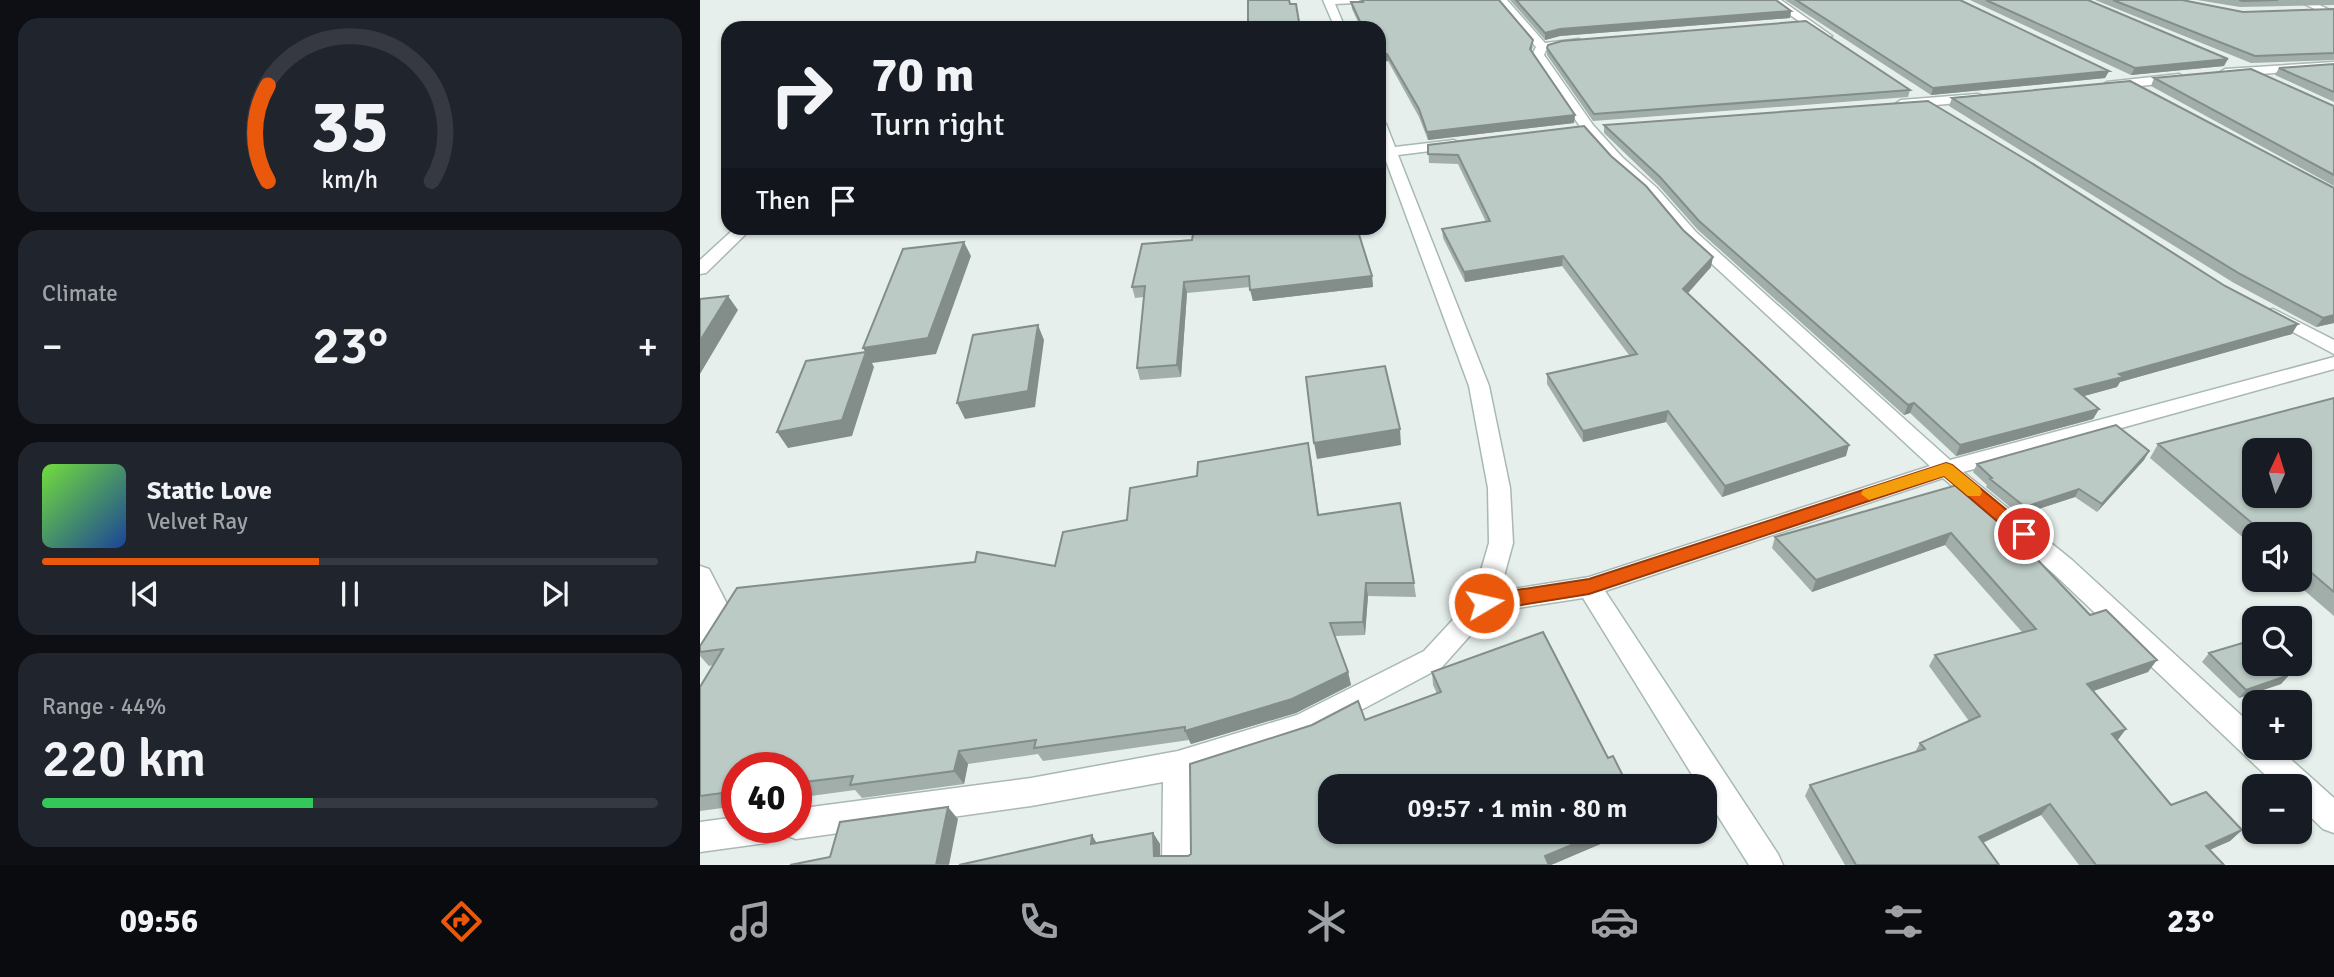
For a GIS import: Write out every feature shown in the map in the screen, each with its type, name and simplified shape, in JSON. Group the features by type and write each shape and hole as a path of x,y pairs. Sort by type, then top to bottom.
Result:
{"street":[{"path":"1337,21 1329,1 1355,0"},
{"path":"1502,0 1542,47"},
{"path":"1774,0 1800,23 1840,44"},
{"path":"2301,0 2330,11"},
{"path":"2302,12 2330,11"},
{"path":"1542,47 1588,40"},
{"path":"1542,47 1538,55 1588,128 1617,160 1652,191 1690,235 1946,469 2063,567 2242,734"},
{"path":"2226,60 2273,81"},
{"path":"2096,87 2250,70 2334,65"},
{"path":"2111,73 2157,97"},
{"path":"1906,88 1951,116"},
{"path":"1888,105 1997,96"},
{"path":"812,822 1031,792 1178,765 1304,726 1433,659 1484,603 1501,543 1499,488 1479,386 1386,142"},
{"path":"1390,152 1472,142"},
{"path":"700,269 736,235"},
{"path":"2263,309 2334,348"},
{"path":"1484,603 1589,587 1946,469 2334,363"},
{"path":"700,576 714,604 700,635"},
{"path":"1589,587 1767,865"},
{"path":"2270,760 2286,774"},
{"path":"1178,765 1178,865"},
{"path":"2312,798 2334,818"},
{"path":"700,837 721,834"}],"building":[{"path":"1248,0 1289,0 1290,4 1296,4 1299,21 1248,21"},
{"path":"1362,0 1499,0 1533,40 1530,49 1575,115 1427,132 1419,109 1386,54 1386,21 1360,21 1351,2 1363,2"},
{"path":"1516,0 1776,0 1791,11 1560,29 1545,33"},
{"path":"1796,0 1960,0 2109,71 1933,88"},
{"path":"1986,0 2088,0 2228,59 2135,68"},
{"path":"2113,0 2182,0 2243,12 2334,9 2334,53 2255,56"},
{"path":"1806,21 1910,90 1594,114 1547,48 1548,45 1562,41"},
{"path":"2334,64 2334,92 2279,68"},
{"path":"2251,69 2334,106 2334,175 2154,78"},
{"path":"2130,81 2334,188 2334,315 2323,318 2240,274 1952,98"},
{"path":"1928,101 2030,162 2225,286 2298,324 2075,389 2099,409 1960,445 1914,403 1908,405 1699,221 1660,177 1604,125"},
{"path":"1584,126 1611,156 1646,186 1683,230 1713,257 1683,289 1849,445 1725,486 1668,411 1583,431 1547,374 1637,354 1563,256 1464,272 1442,229 1490,221 1458,155 1428,154 1428,145"},
{"path":"1193,235 1359,235 1372,276 1250,290 1249,276 1184,282 1177,365 1137,368 1145,286 1132,287 1142,244 1192,240"},
{"path":"964,242 928,338 863,348 903,249"},
{"path":"728,296 700,341 700,299"},
{"path":"1038,325 1028,391 957,403 973,335"},
{"path":"866,352 842,420 777,432 806,361"},
{"path":"1385,366 1400,429 1314,443 1306,377"},
{"path":"2334,398 2334,592 2312,573 2312,522 2251,522 2158,444"},
{"path":"2116,425 2149,451 2102,504 2079,489 2025,507 1990,479 1992,478 1977,464"},
{"path":"1308,443 1318,515 1400,503 1414,583 1366,583 1363,622 1330,623 1348,672 1292,699 1185,731 1185,727 1034,748 1036,740 959,751 954,771 850,785 853,776 812,781 812,752 721,752 721,793 700,796 700,687 723,649 700,652 700,646 737,588 975,562 977,552 1055,566 1063,532 1127,520 1130,488 1197,476 1198,462"},
{"path":"1964,483 1998,512 1994,514 2090,615 2106,610 2157,660 2087,684 2126,729 2112,734 2171,805 2206,792 2242,830 2206,846 2224,865 2096,865 2050,804 1979,837 1999,865 1856,865 1810,785 1925,749 1920,743 1980,716 1935,655 2036,629 1951,533 1816,580 1775,537"},
{"path":"1543,632 1608,758 1613,756 1622,774 1318,774 1318,844 1574,844 1545,856 1549,865 959,865 1092,835 1091,844 1153,833 1154,856 1188,856 1191,854 1190,764 1312,725 1358,701 1365,720 1441,692 1432,672"},
{"path":"2242,643 2242,676 2286,676 2246,690 2209,653"},
{"path":"948,807 936,865 790,865 830,857 840,822"}],"slow traffic":[{"path":"1869,494 1946,469 1974,492"}],"route":[{"path":"1484,603 1589,587 1946,469 2024,534"}]}
